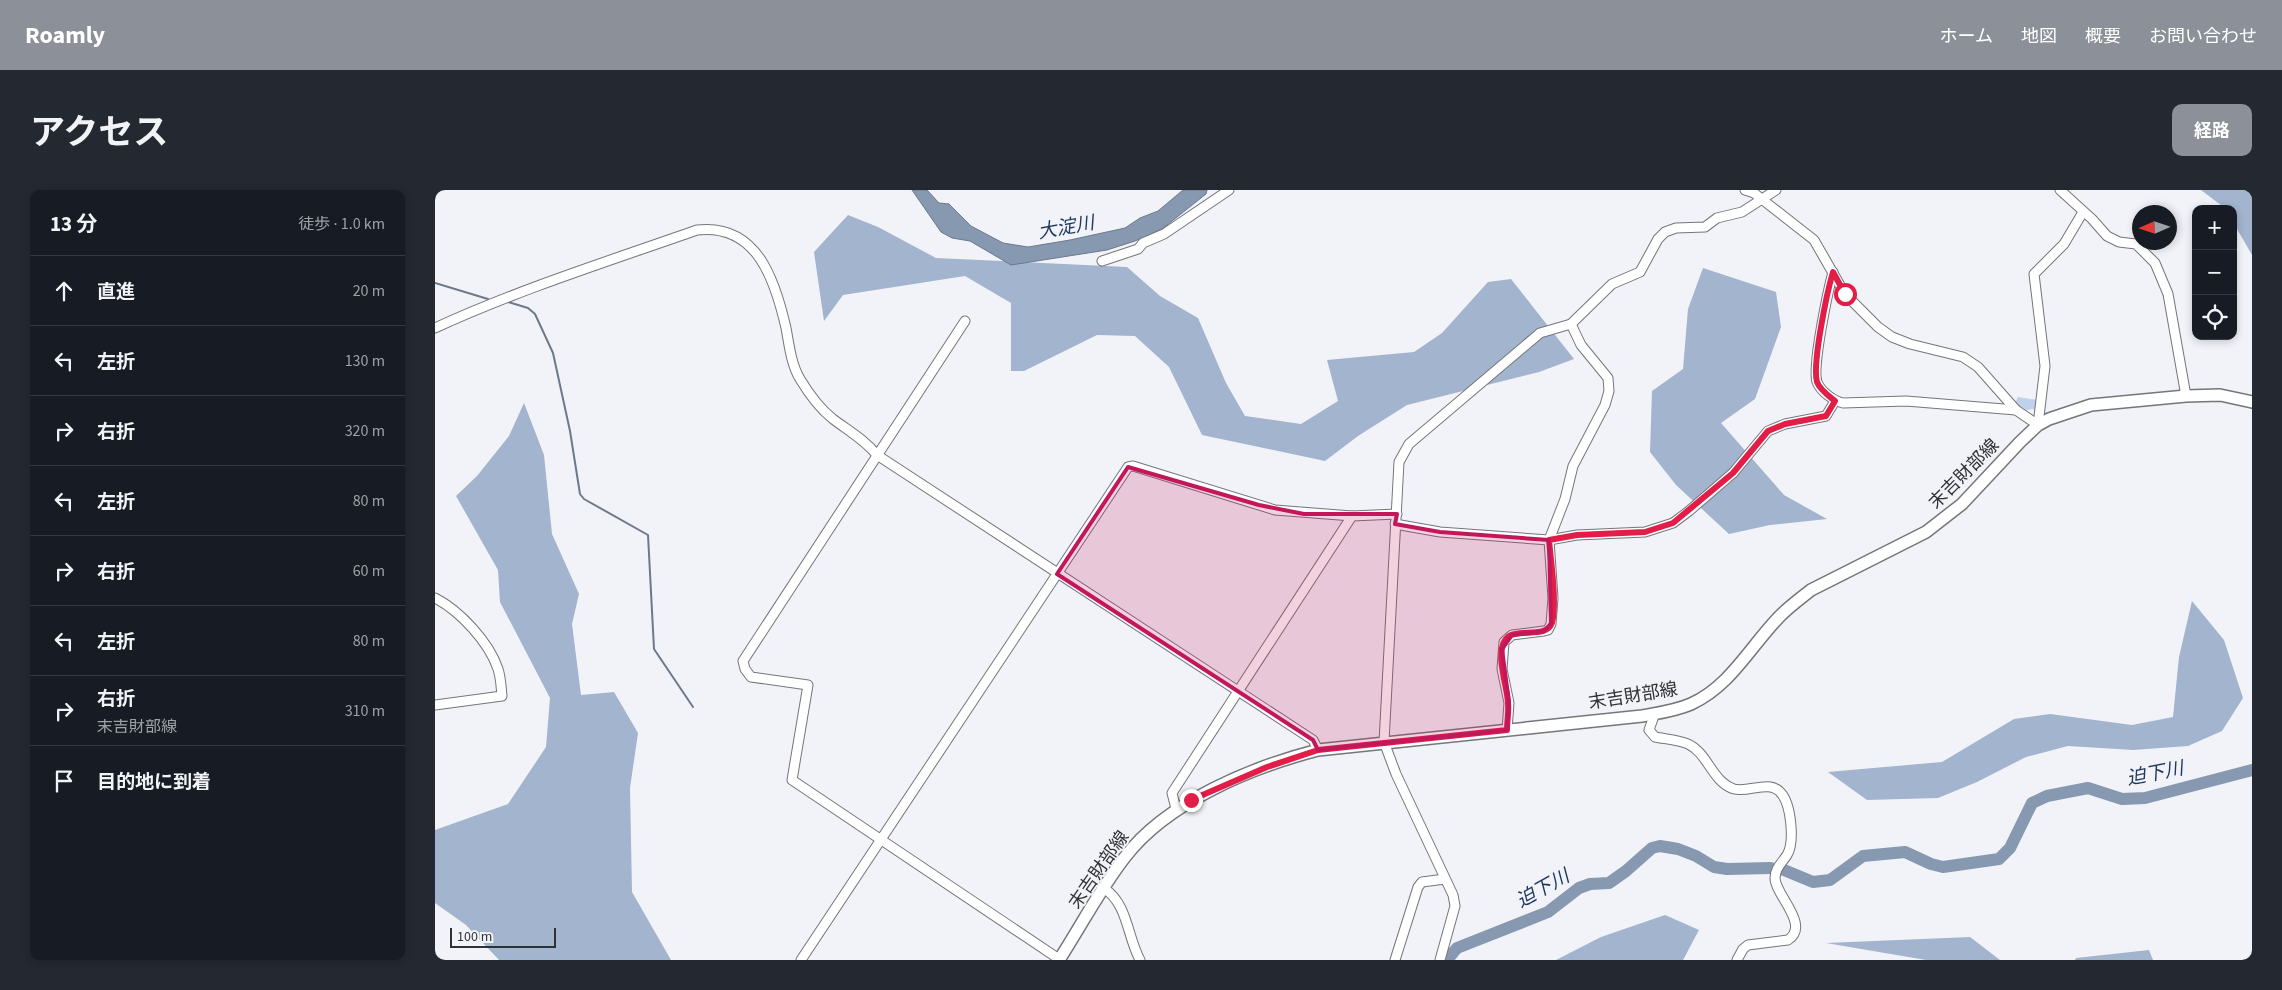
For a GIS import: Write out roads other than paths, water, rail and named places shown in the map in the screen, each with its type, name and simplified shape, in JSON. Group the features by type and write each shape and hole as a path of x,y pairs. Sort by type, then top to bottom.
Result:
{"main road":[{"name":"末吉財部線","path":"1059,960 1125,857 1158,823 1176,809 1267,767 1318,750 1655,713 1691,704 1717,686 1745,658 1781,616 1811,590 1912,541 1938,524 1974,492 2038,425 2061,414 2091,405 2186,396 2220,395 2252,402"}],"street":[{"path":"1102,261 1138,249 1143,243 1164,234 1229,190"},
{"path":"1745,190 1754,193 1815,240 1845,294 1878,328 1892,337 1910,344 1963,357 1979,367 2016,410 2038,425 2045,366 2034,274 2064,244 2083,212"},
{"path":"1440,960 1455,906 1453,895 1396,774 1384,742 1399,462 1409,444 1540,333 1571,324 1612,284 1640,272 1658,239 1665,232 1676,228 1705,227 1717,218 1742,212 1776,190"},
{"path":"2060,190 2107,236 2119,242 2136,244 2155,263 2168,294 2186,396"},
{"path":"435,328 516,293 697,230 705,229 722,232 743,240 755,249 765,265 784,319 798,376 815,402 832,419 866,442 877,455 1313,740 1318,750"},
{"path":"1833,272 1827,292 1816,364 1817,382 1822,390 1835,401 1906,401 2016,410"},
{"path":"965,320 743,661 745,669 751,677 808,685 792,780 1059,960"},
{"path":"1507,730 1509,703 1502,669 1505,642 1512,635 1548,630 1551,624 1553,598 1549,540 1565,498 1573,466 1605,404 1609,391 1608,378 1581,345 1571,324"},
{"path":"1395,524 1440,532 1549,540 1577,535 1645,532 1673,523 1733,473 1768,431 1785,424 1826,416 1835,401"},
{"path":"801,960 1128,467 1133,466 1275,510 1352,516 1397,514"},
{"path":"1176,809 1172,793 1352,516"},
{"path":"435,598 463,616 493,658 501,676 501,696 435,705"},
{"path":"1655,713 1649,730 1655,737 1689,745 1721,781 1730,787 1742,790 1776,788 1783,795 1792,831 1787,855 1780,863 1775,878 1776,885 1794,917 1795,931 1788,940 1758,942 1748,945 1743,949 1737,960"},
{"path":"1395,960 1418,887 1422,882 1445,879"},
{"path":"1105,889 1119,902 1127,930 1140,960"}],"waterway":[{"path":"435,283 488,299"},
{"path":"508,302 528,308 535,314 553,353 570,431 580,494 584,499 648,535 654,649 693,707"},
{"name":"迫下川","path":"1784,870 1813,882 1830,880 1863,856 1905,852 1931,864 1943,867 1999,859 2010,848 2032,803 2047,796 2088,788 2122,799 2145,798 2252,770"},
{"name":"迫下川","path":"1447,960 1457,948 1548,912 1579,888 1590,884 1609,883 1652,848 1660,846 1678,849 1696,856 1714,867 1727,869 1771,868"}],"water label":[{"name":"大淀川","path":"1066,228"}]}
